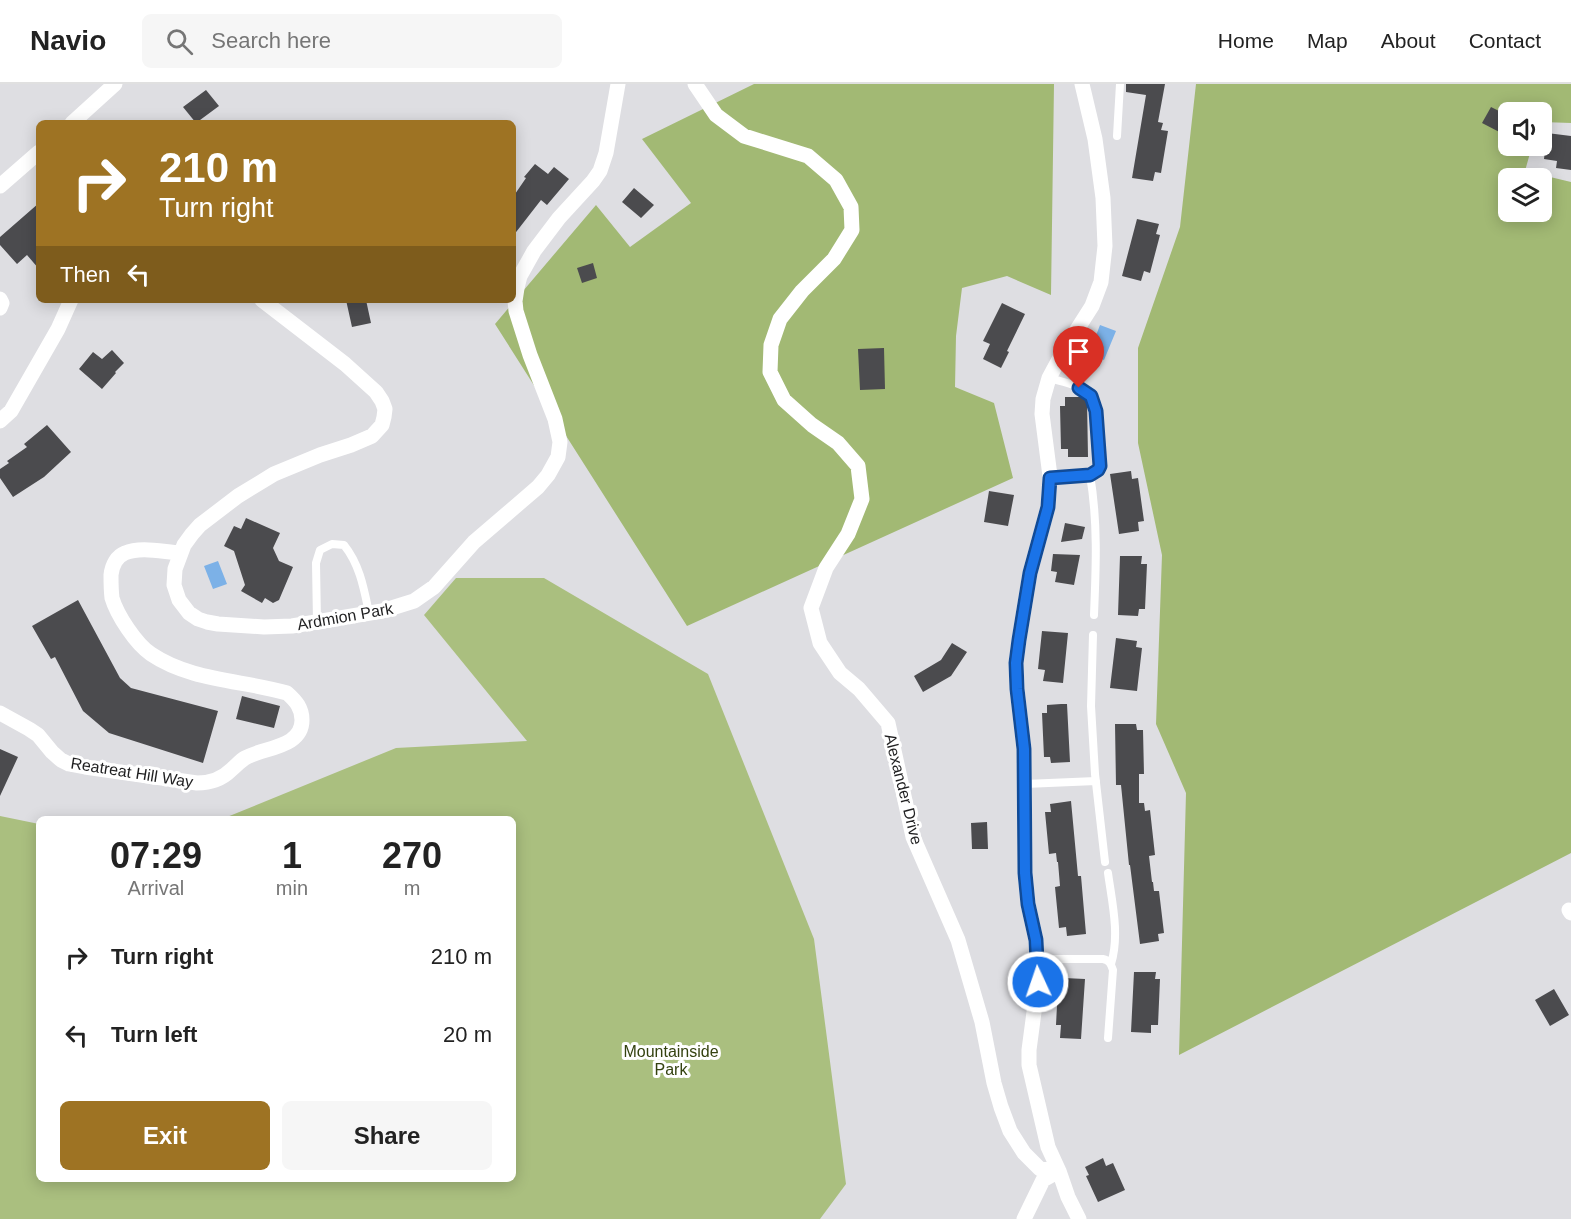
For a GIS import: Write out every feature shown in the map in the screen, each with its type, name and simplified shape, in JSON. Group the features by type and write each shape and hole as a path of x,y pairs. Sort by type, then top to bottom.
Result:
{"street":[{"path":"75,120 115,84"},
{"name":"Ardmion Park","path":"266,303 345,364 376,392 385,409 382,425 372,436 274,474 238,496 200,525 180,554 175,570 176,593 184,608 198,619 218,624 264,627 292,626 382,611 414,601 434,586 474,542 538,487 558,457 560,442 555,419 516,311 516,288 534,251 600,171 606,153 618,84"},
{"name":"Alexander Drive","path":"695,84 716,115 744,136 808,156 836,180 851,207 852,230 834,259 802,291 780,319 771,345 770,372 784,400 812,425 838,443 858,466 862,499 848,534 825,568 811,608 820,643 840,673 859,688 888,723 913,837 958,940 982,1022 998,1099 1010,1131 1024,1153 1040,1168 1059,1171"},
{"path":"1079,1219 1048,1147 1029,1065 1038,982 1036,940 1028,904 1025,873 1025,784 1016,663 1030,573 1048,507 1050,478 1042,414 1043,399 1049,378 1092,306 1101,282 1105,246 1103,198 1095,139 1082,84"},
{"path":"0,186 36,155"},
{"path":"0,299 2,303 0,308"},
{"path":"0,421 11,411 58,329 70,303"},
{"name":"Reatreat Hill Way","path":"0,713 38,735 56,756 69,764 197,783 213,781 230,772 244,759 299,735 303,719 301,710 296,700 287,693 192,673 151,654 134,637 117,610 113,599 111,577 116,560 124,553 135,550 180,554"},
{"path":"1024,1219 1043,1180 1059,1171"}],"lane":[{"path":"1117,136 1120,84"},
{"path":"1049,378 1079,388 1091,396 1094,401 1100,466 1090,475 1050,478"},
{"path":"1090,475 1094,496 1097,552 1094,615"},
{"path":"317,622 316,563 320,550 332,544 344,545 352,555 361,578 369,613"},
{"path":"1093,635 1091,700 1096,781 1106,862"},
{"path":"1025,784 1096,781"},
{"path":"1108,873 1116,939 1111,964"},
{"path":"1036,959 1103,959 1111,964 1113,970 1108,1038"}],"green space":[{"path":"754,84 1054,84 1051,295 1007,276 962,288 956,336 955,387 994,403 1013,478 687,626 495,324 513,303 516,303 516,299 596,205 630,247 691,203 642,139"},
{"path":"1196,84 1571,84 1571,123 1552,122 1552,102 1498,102 1498,156 1529,156 1526,168 1498,168 1498,222 1552,222 1552,177 1571,182 1571,853 1179,1055 1186,793 1156,724 1162,555 1138,443 1138,348 1180,227"},
{"name":"Mountainside Park","path":"456,578 544,578 708,674 814,939 846,1184 820,1219 0,1219 0,816 36,823 36,1182 516,1182 516,816 229,816 396,748 527,741 424,615"}],"water":[{"path":"1100,325 1116,331 1104,360 1089,354"},
{"path":"218,561 227,584 213,589 204,566"}],"building":[{"path":"1126,84 1165,84 1158,122 1163,123 1161,130 1168,131 1161,173 1155,172 1153,181 1132,178 1146,95 1126,92"},
{"path":"206,90 219,106 200,120 194,120 183,107"},
{"path":"1491,107 1498,110 1498,131 1482,123"},
{"path":"1552,134 1571,136 1571,170 1556,168 1557,161 1544,159 1544,156 1552,156"},
{"path":"535,164 548,174 554,167 569,179 547,205 541,200 516,232 516,193 526,178 524,177"},
{"path":"634,188 654,205 641,218 622,202"},
{"path":"36,206 36,266 27,255 17,264 0,245 0,237"},
{"path":"1137,219 1159,224 1156,234 1160,235 1150,273 1144,271 1141,281 1122,276"},
{"path":"593,263 597,278 582,283 577,268"},
{"path":"347,303 367,303 371,323 352,327"},
{"path":"1002,303 1025,314 1001,368 983,359 990,344 983,341"},
{"path":"884,348 885,389 860,390 858,349"},
{"path":"112,350 124,363 102,389 79,369 93,352 102,359"},
{"path":"1065,397 1084,397 1087,400 1088,457 1068,457 1068,449 1061,449 1060,406 1065,406"},
{"path":"47,425 71,452 44,477 13,497 0,478 0,469 27,447 24,444"},
{"path":"1131,471 1132,479 1138,478 1144,521 1138,522 1139,531 1119,534 1110,474"},
{"path":"989,491 1014,495 1008,526 984,522"},
{"path":"246,518 280,533 273,548 279,561 293,567 279,600 273,603 265,598 262,603 241,591 245,585 234,551 224,546 234,526 241,529"},
{"path":"1065,523 1085,527 1082,539 1061,542"},
{"path":"1053,554 1080,555 1074,585 1055,582 1057,572 1051,571"},
{"path":"1120,556 1142,556 1141,564 1147,564 1145,609 1139,609 1138,616 1118,615"},
{"path":"78,600 120,678 131,688 218,711 203,763 109,733 83,711 55,657 51,659 32,626"},
{"path":"1042,631 1068,633 1063,683 1043,681 1045,670 1038,669"},
{"path":"1116,638 1137,641 1136,647 1142,648 1137,691 1110,688"},
{"path":"952,643 967,652 951,676 923,692 914,676 941,660"},
{"path":"242,696 280,706 274,728 236,719"},
{"path":"1067,704 1070,762 1051,763 1050,757 1044,757 1042,713 1047,713 1047,705"},
{"path":"1115,724 1136,724 1137,730 1143,730 1144,774 1139,774 1139,803 1144,803 1145,811 1150,810 1155,855 1149,856 1154,891 1159,891 1164,933 1158,934 1159,941 1140,944 1121,785 1116,785"},
{"path":"0,749 18,757 0,796"},
{"path":"1071,801 1086,934 1067,936 1066,927 1059,928 1055,887 1060,886 1058,862 1056,853 1049,854 1045,812 1051,812 1050,804"},
{"path":"987,822 988,849 972,849 971,823"},
{"path":"1134,972 1156,972 1155,979 1160,979 1158,1025 1151,1025 1151,1033 1131,1032"},
{"path":"1064,978 1085,979 1081,1039 1060,1038 1061,1025 1056,1025 1058,986 1063,986"},
{"path":"1554,989 1569,1015 1550,1026 1535,1000"},
{"path":"1103,1158 1106,1166 1113,1163 1125,1190 1098,1202 1086,1176 1089,1175 1085,1167"}],"route":[{"path":"1038,982 1036,940 1028,904 1025,873 1024,749 1016,663 1030,573 1048,507 1050,478 1090,475 1100,466 1094,401 1091,396 1079,388"}]}
